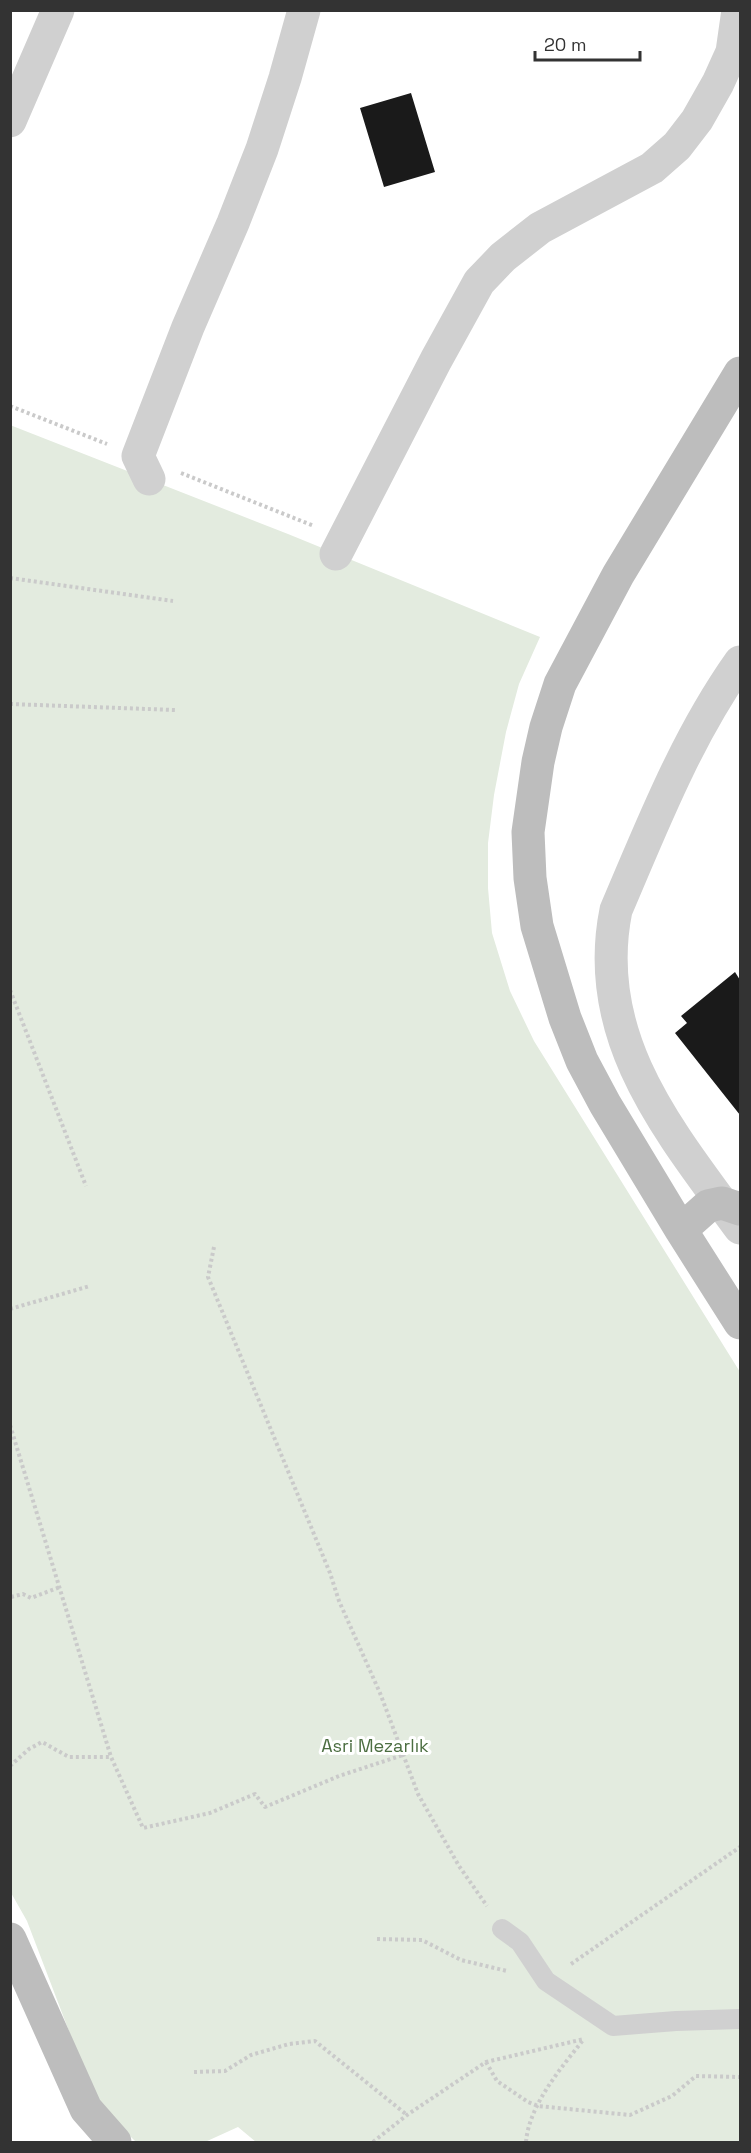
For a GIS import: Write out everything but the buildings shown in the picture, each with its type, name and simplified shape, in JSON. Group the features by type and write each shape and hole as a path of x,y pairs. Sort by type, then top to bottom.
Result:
{"street":[{"path":"10,120 58,10"},
{"path":"144,468 188,327 262,149 304,10"},
{"path":"340,546 479,282 503,257 540,228 652,168 677,146 697,120 732,52 738,10"},
{"path":"741,373 618,575 560,684 546,727 538,762 528,832 530,878 537,926 582,1061 605,1104 681,1230 741,1323"},
{"path":"734,1213 661,1116 634,1068 615,1013 610,968 610,939 616,910 695,732 741,662"},
{"path":"681,1230 708,1206 734,1213"},
{"path":"10,1939 86,2109 115,2142"},
{"path":"10,1982 60,2094 89,2142"}],"lane":[{"path":"502,1929 520,1942 546,1981 614,2026 741,2019"}],"path":[{"path":"10,406 144,468 340,546"},
{"path":"10,578 173,601"},
{"path":"10,704 175,710"},
{"path":"10,990 86,1186"},
{"path":"214,1247 208,1277 326,1563 339,1601 380,1694 418,1794 459,1866 502,1929"},
{"path":"10,1309 90,1286"},
{"path":"10,1425 111,1757 143,1828 210,1813 255,1794 265,1807 339,1776 404,1755"},
{"path":"11,1597 23,1594 31,1598 60,1587"},
{"path":"10,1766 29,1749 42,1742 69,1757 111,1757"},
{"path":"377,1939 422,1940 460,1960 546,1981 741,1847"},
{"path":"373,2142 407,2115 486,2062 585,2039 614,2026"},
{"path":"526,2142 527,2127 552,2080 585,2039"},
{"path":"194,2072 225,2071 251,2055 289,2044 315,2041 407,2115"},
{"path":"486,2062 497,2081 538,2106 630,2115 672,2096 696,2076 741,2077"}],"green space":[{"name":"Asri Mezarlık","path":"10,425 288,534 540,637 519,684 506,732 494,795 488,843 488,888 492,933 510,991 534,1041 740,1372 740,2142 256,2142 238,2127 205,2142 136,2142 96,2102 27,1921 10,1891"}]}
